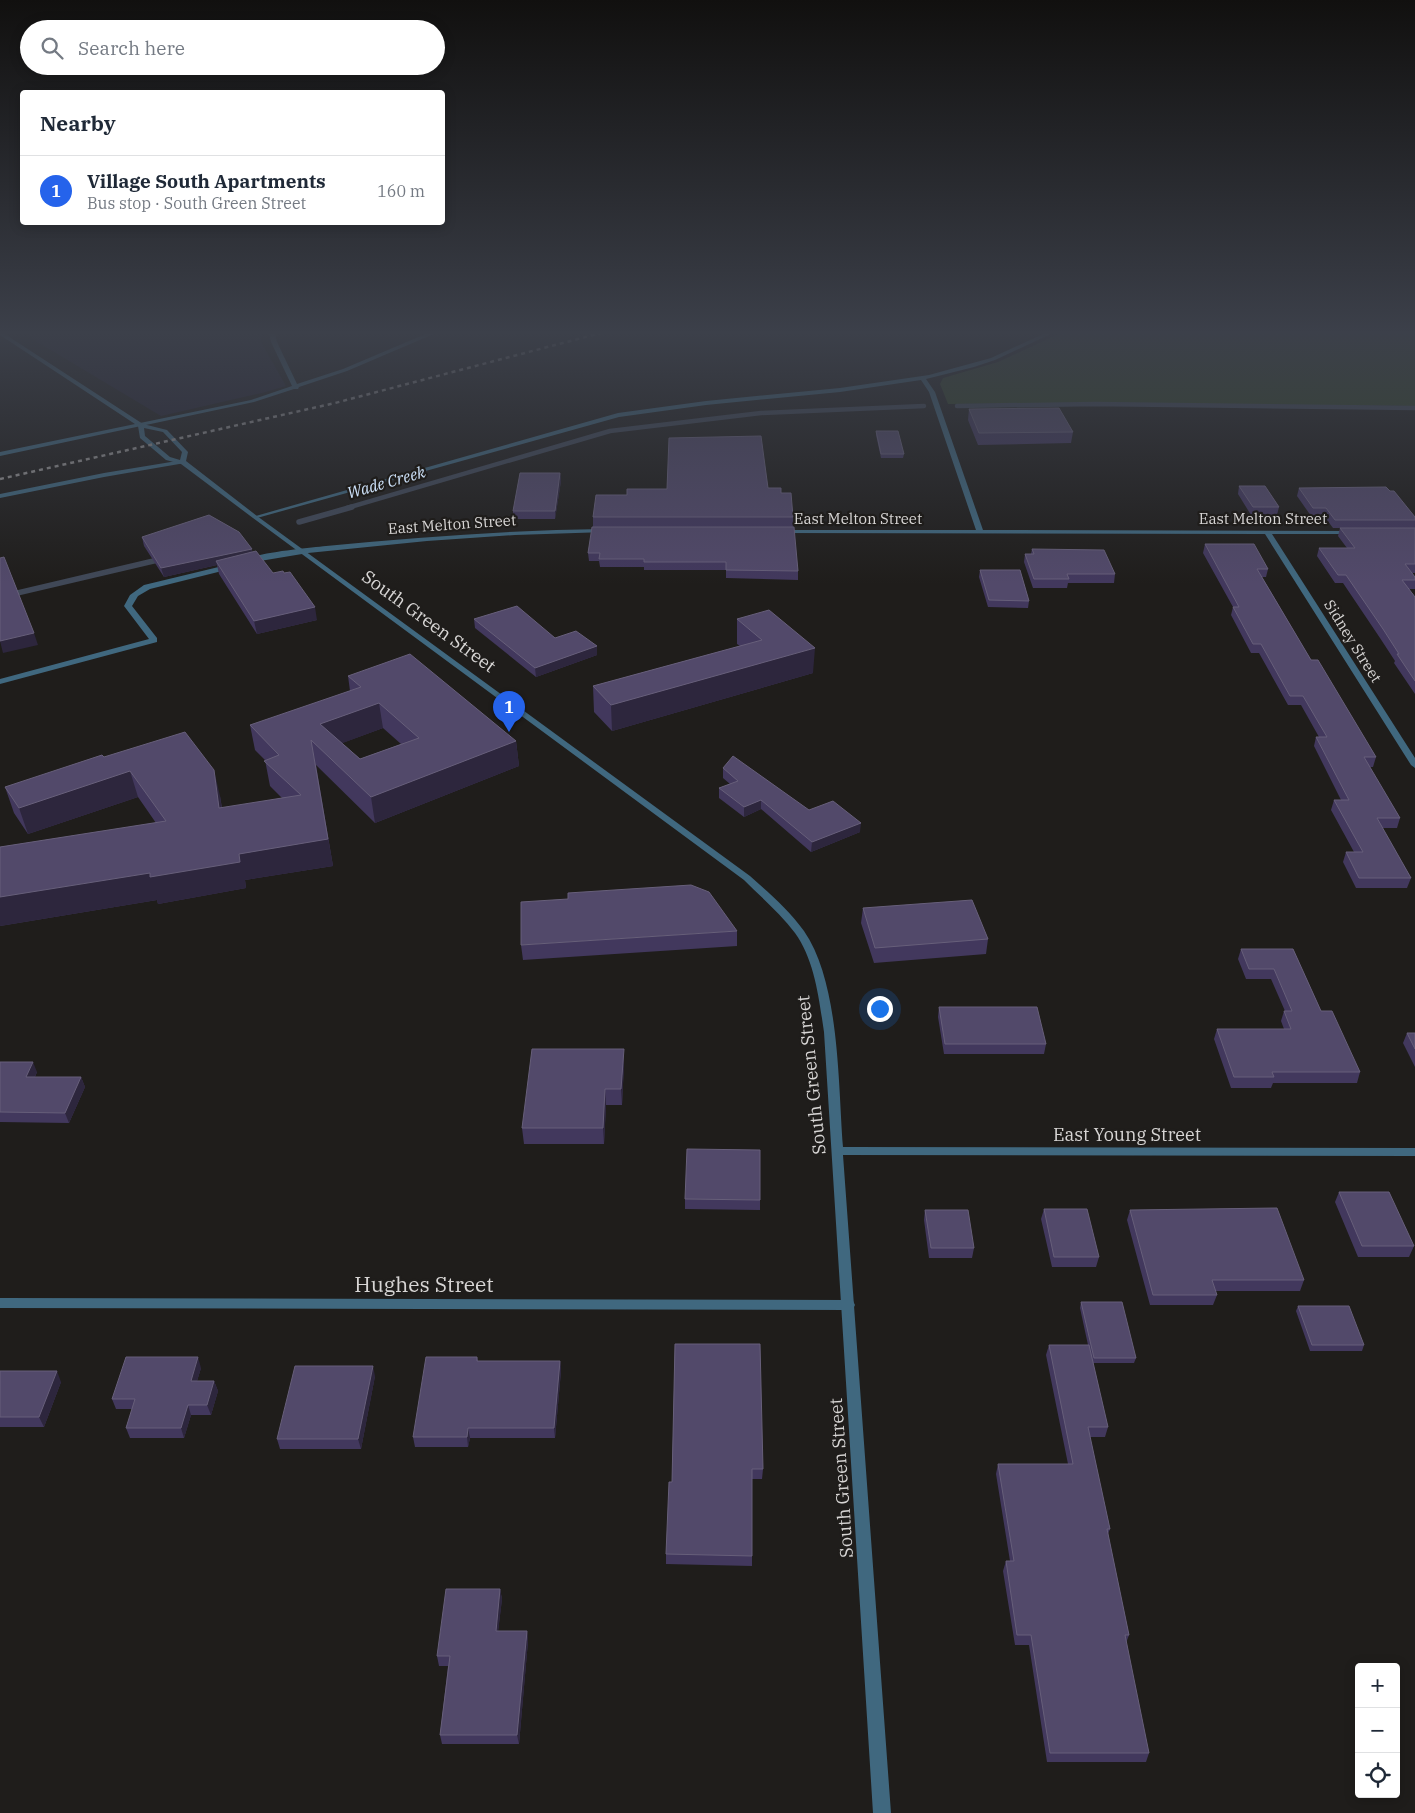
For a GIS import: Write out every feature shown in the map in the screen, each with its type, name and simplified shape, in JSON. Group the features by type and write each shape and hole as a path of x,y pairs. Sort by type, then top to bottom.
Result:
{"street":[{"name":"South Green Street","path":"125,415 141,425 165,432 185,452 183,462"},
{"path":"0,454 189,415"},
{"path":"255,517 621,415"},
{"path":"940,415 980,532"},
{"name":"South Green Street","path":"141,425 142,437 168,459 183,462 255,517 747,878 791,922 808,948 820,980 829,1032 882,1813"},
{"path":"0,496 104,475 183,462"},
{"name":"East Melton Street","path":"0,682 154,640 128,606 133,596 142,589 270,556 302,551 485,534 614,531"},
{"name":"East Melton Street","path":"772,532 1356,532"},
{"name":"Sidney Street","path":"1267,532 1415,765"},
{"name":"East Young Street","path":"838,1151 1415,1152"},
{"name":"Hughes Street","path":"0,1302 848,1305"}],"building":[{"path":"971,415 1063,415 1073,432 979,433"},
{"path":"876,431 898,431 904,454 881,454"},
{"path":"761,436 768,488 781,488 781,493 791,493 793,517 593,517 596,495 627,495 627,489 667,489 669,438"},
{"path":"520,473 560,473 555,511 513,511"},
{"path":"1239,486 1265,486 1279,507 1253,507"},
{"path":"1386,487 1390,491 1394,491 1415,517 1415,520 1335,520 1326,508 1313,508 1299,488"},
{"path":"209,515 239,532 252,549 161,568 142,537"},
{"path":"592,527 794,527 798,571 726,570 726,562 644,562 644,559 599,559 600,553 588,553"},
{"path":"1340,528 1415,528 1415,564 1405,564 1415,577 1415,580 1402,580 1415,597 1415,681 1383,629 1346,575 1338,575 1319,548 1355,548"},
{"path":"1205,544 1254,544 1268,569 1257,569 1311,660 1318,660 1376,757 1364,757 1400,818 1377,818 1411,878 1359,878 1346,852 1363,852 1334,800 1349,800 1316,737 1327,737 1303,696 1290,696 1261,644 1253,644 1233,607 1239,607"},
{"path":"1032,549 1104,550 1115,574 1067,574 1069,579 1034,579 1025,554 1034,554"},
{"path":"256,551 273,573 290,572 315,607 254,621 216,561"},
{"path":"4,557 34,633 0,641 0,558"},
{"path":"980,570 1020,570 1029,601 989,600"},
{"path":"517,606 555,638 576,631 597,646 535,668 474,619"},
{"path":"769,610 815,648 611,705 593,686 762,640 737,619"},
{"path":"410,654 516,741 371,797 311,740 328,839 239,854 240,862 150,877 150,873 0,897 0,847 166,821 130,771 19,808 5,787 102,755 104,757 185,732 214,770 219,808 301,795 264,761 279,755 250,725 361,687 348,676","holes":["379,703 419,738 360,759 320,724"]},
{"path":"733,756 809,810 833,801 861,823 812,842 761,800 744,807 719,788 738,781 723,768"},
{"path":"691,885 709,892 737,931 521,945 521,902 568,899 568,893"},
{"path":"972,900 988,939 875,948 863,908"},
{"path":"1241,949 1293,949 1321,1011 1332,1011 1360,1072 1272,1072 1274,1077 1234,1077 1217,1029 1291,1029 1284,1011 1292,1011 1274,969 1249,969"},
{"path":"939,1007 1037,1007 1046,1044 945,1044"},
{"path":"1407,1033 1415,1033 1415,1049"},
{"path":"532,1049 624,1049 621,1089 605,1089 603,1128 522,1128"},
{"path":"0,1062 33,1062 26,1077 81,1077 65,1113 0,1112"},
{"path":"687,1149 760,1150 760,1200 685,1199"},
{"path":"1339,1192 1389,1192 1414,1246 1362,1246"},
{"path":"1277,1208 1304,1280 1212,1280 1217,1295 1153,1295 1130,1210"},
{"path":"1044,1209 1087,1209 1099,1257 1054,1257"},
{"path":"925,1210 968,1210 974,1248 931,1248"},
{"path":"1081,1302 1122,1302 1136,1358 1094,1358"},
{"path":"1298,1306 1349,1306 1364,1345 1312,1345"},
{"path":"675,1344 760,1344 763,1469 752,1469 752,1556 666,1554 669,1482 672,1482"},
{"path":"1049,1345 1089,1345 1108,1427 1088,1427 1110,1529 1107,1529 1129,1635 1125,1635 1149,1753 1050,1753 1031,1635 1017,1635 1006,1561 1014,1561 998,1464 1073,1464"},
{"path":"126,1357 198,1357 191,1381 214,1381 207,1405 188,1405 181,1428 126,1428 135,1399 112,1399"},
{"path":"426,1357 477,1357 477,1361 560,1361 554,1428 468,1428 467,1437 413,1437"},
{"path":"295,1366 373,1366 358,1439 277,1439"},
{"path":"0,1371 57,1371 39,1417 0,1417"},
{"path":"446,1589 500,1589 496,1631 527,1631 517,1735 440,1735 450,1656 437,1656"}],"waterway":[{"name":"Wade Creek","path":"347,508 610,431 748,415"},
{"name":"Wade Creek","path":"299,522 352,507"},
{"name":"Wade Creek","path":"0,597 162,559"}],"railway":[{"path":"0,479 284,415"}],"place":[{"name":"Village South Apartments","path":"509,732"}]}
